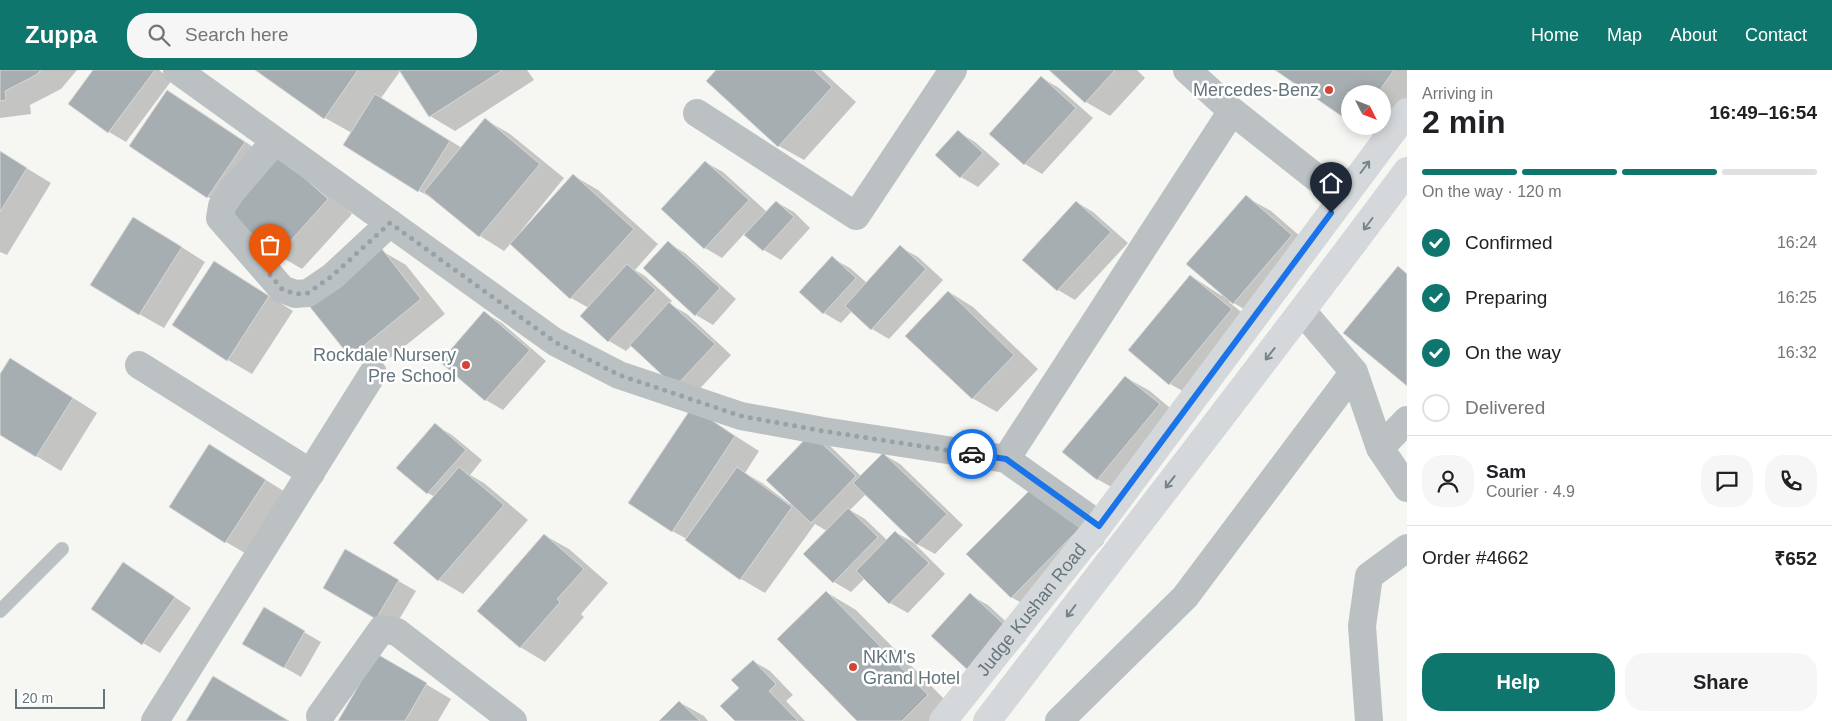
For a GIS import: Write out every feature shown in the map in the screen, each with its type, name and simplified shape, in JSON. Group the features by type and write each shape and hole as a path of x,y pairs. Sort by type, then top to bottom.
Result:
{"main road":[{"name":"Judge Kushan Road","path":"943,721 1099,526 1407,112"},
{"name":"Judge Kushan Road","path":"987,721 1145,514 1303,312 1407,171"}],"street":[{"path":"177,70 555,342 619,375 741,416 823,431 1006,459 1099,526"},
{"path":"697,112 856,216 953,70"},
{"path":"1190,71 1232,111 1342,198"},
{"path":"1006,459 1232,111"},
{"path":"275,141 232,191 222,206 220,218 282,289 295,294 308,293 332,276 390,223"},
{"path":"1303,312 1354,372 1380,448 1407,488"},
{"path":"139,365 311,472"},
{"path":"1059,721 1185,597 1354,372"},
{"path":"155,721 373,374"},
{"path":"1380,448 1407,420"},
{"path":"1369,721 1362,626 1369,576 1407,548"},
{"path":"320,716 382,629 397,632 513,721"}],"lane":[{"path":"0,611 62,549"}],"building":[{"path":"0,70 41,70 36,75 5,91 6,100 0,101"},
{"path":"93,70 155,70 108,133 68,104"},
{"path":"255,70 358,70 324,119"},
{"path":"399,70 503,70 429,117"},
{"path":"716,70 814,70 832,87 778,147 706,81"},
{"path":"1049,70 1115,70 1085,103"},
{"path":"1275,70 1394,70 1383,85 1341,85 1341,116"},
{"path":"1041,76 1076,108 1024,165 989,134"},
{"path":"167,90 245,142 207,198 129,146"},
{"path":"375,94 450,141 418,192 343,145"},
{"path":"485,118 540,164 479,237 424,192"},
{"path":"958,130 983,153 960,178 935,155"},
{"path":"0,151 27,168 0,212"},
{"path":"279,155 328,199 277,256 227,212"},
{"path":"705,161 749,200 704,249 661,209"},
{"path":"573,174 634,229 570,299 510,244"},
{"path":"1246,195 1292,235 1233,304 1186,264"},
{"path":"776,201 794,217 763,251 744,235"},
{"path":"1076,201 1111,232 1057,291 1022,260"},
{"path":"133,217 182,247 139,315 90,285"},
{"path":"668,241 720,288 695,316 643,268"},
{"path":"900,245 926,269 871,330 845,306"},
{"path":"382,249 421,299 350,357 310,307"},
{"path":"832,256 856,278 823,314 799,292"},
{"path":"214,261 269,296 227,361 172,325"},
{"path":"627,264 656,290 608,342 580,316"},
{"path":"1398,266 1407,274 1407,386 1343,333"},
{"path":"1190,275 1232,309 1169,385 1128,350"},
{"path":"948,291 1014,355 972,399 905,336"},
{"path":"669,302 715,344 675,387 630,345"},
{"path":"484,311 530,350 485,401 440,362"},
{"path":"10,358 73,398 36,457 0,435 0,374"},
{"path":"1125,376 1160,404 1097,480 1062,452"},
{"path":"692,407 735,436 672,532 628,503"},
{"path":"435,423 466,450 427,494 396,468"},
{"path":"811,433 856,476 811,523 766,480"},
{"path":"209,444 266,480 225,543 169,507"},
{"path":"883,453 947,514 917,545 853,483"},
{"path":"459,467 504,505 438,581 393,543"},
{"path":"737,467 792,507 740,580 685,540"},
{"path":"1036,484 1080,528 1011,598 966,554"},
{"path":"848,508 878,537 833,583 803,554"},
{"path":"895,531 929,563 889,604 856,571"},
{"path":"544,534 584,569 557,599 560,602 520,648 477,611"},
{"path":"345,549 399,580 376,619 323,588"},
{"path":"123,562 175,597 142,645 91,609"},
{"name":"NKM's Grand Hotel","path":"826,591 928,695 902,721 857,721 777,639"},
{"path":"970,593 1010,630 971,673 931,636"},
{"path":"264,607 305,631 284,668 242,644"},
{"path":"377,654 427,683 405,721 338,721"},
{"path":"753,660 776,684 769,691 798,721 735,721 720,706 739,688 731,680"},
{"path":"213,676 289,721 186,721"},
{"path":"679,701 700,721 659,721"}],"way so far":[{"path":"270,275 282,289 295,294 308,293 332,276 390,223 555,342 619,375 741,416 972,454"}],"place":[{"name":"Mercedes-Benz","path":"1329,90"},
{"name":"Rockdale Nursery Pre School","path":"466,365"},
{"name":"NKM's Grand Hotel","path":"853,667"}],"route":[{"path":"972,454 1006,459 1099,526 1331,213"}]}
